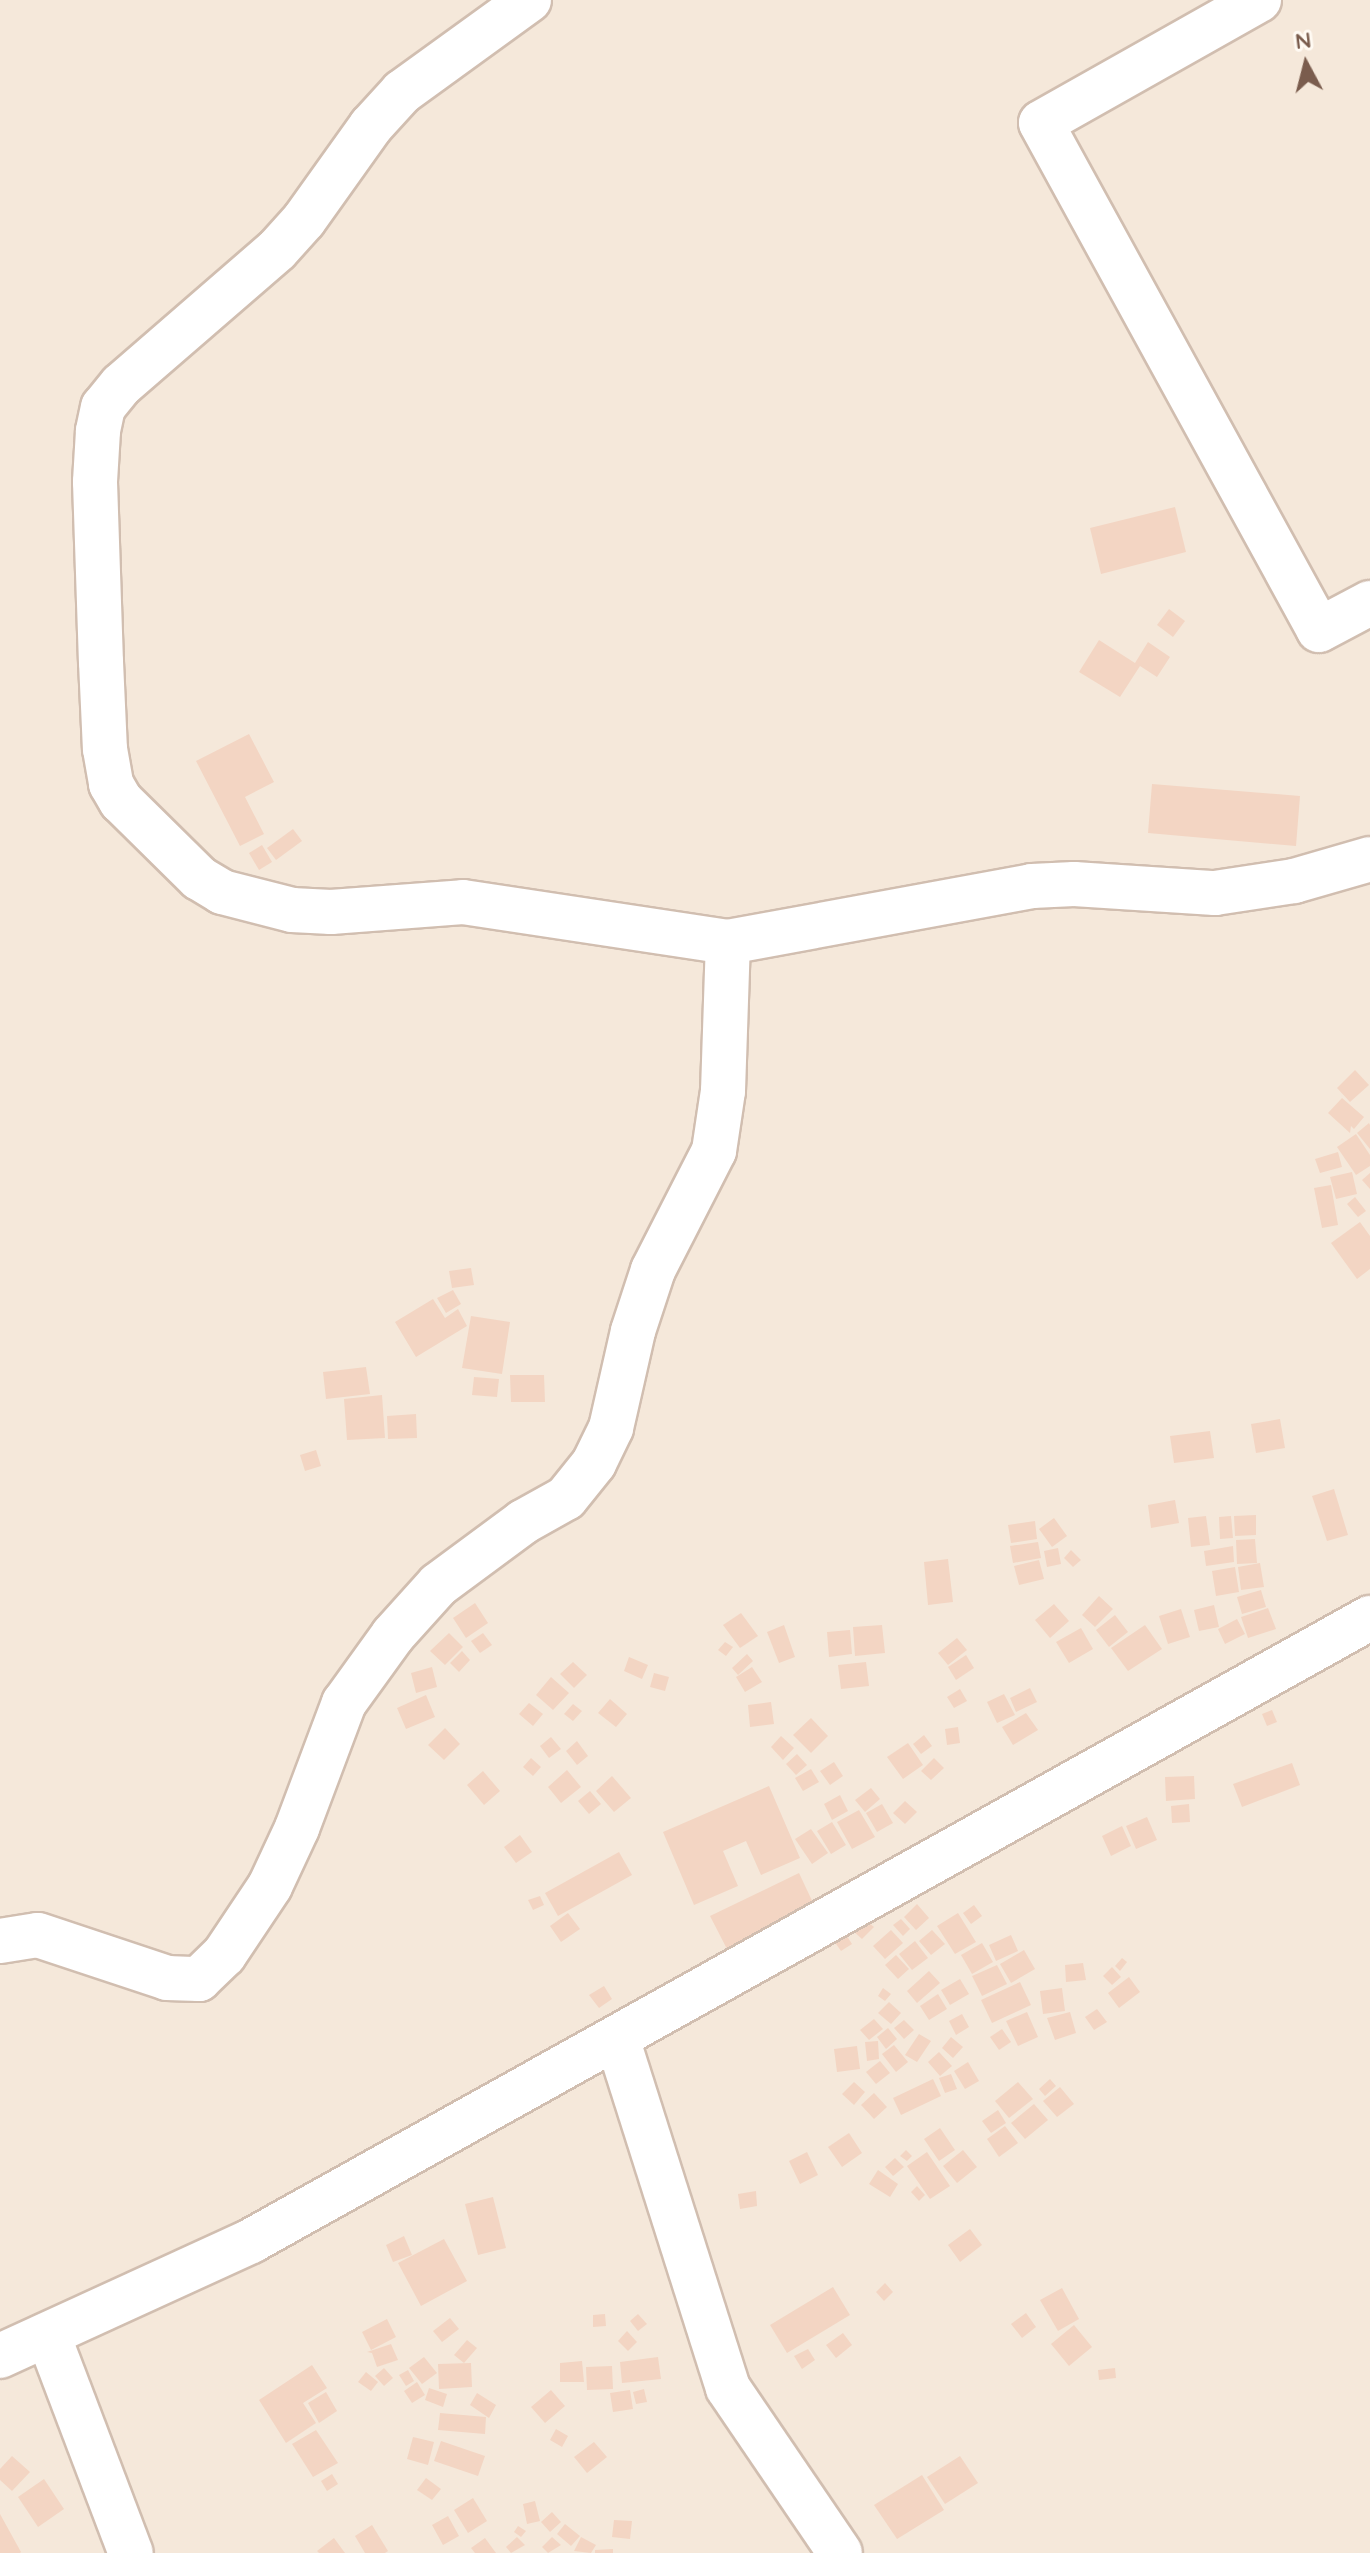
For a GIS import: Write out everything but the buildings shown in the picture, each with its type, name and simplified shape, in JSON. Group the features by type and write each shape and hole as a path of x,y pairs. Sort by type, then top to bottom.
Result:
{"street":[{"path":"529,0 402,92 371,126 330,186 277,250 121,385 103,407 98,431 95,482 104,735 111,784 121,801 199,878 222,892 292,910 331,912 463,902 728,942 1032,886 1074,884 1215,893 1294,881 1370,859"},
{"path":"1259,0 1041,123 1319,630 1370,603"},
{"path":"0,1941 38,1935 167,1978 199,1979 224,1955 270,1886 297,1828 344,1703 393,1635 438,1585 523,1522 566,1498 594,1463 611,1428 633,1331 653,1270 714,1151 723,1091 728,942"},
{"path":"0,2356 251,2241 1370,1618"},
{"path":"617,2038 728,2388 840,2553"},
{"path":"48,2335 131,2553"}],"shaded area":[{"path":"0,0 1370,0 1370,2553 0,2553"}]}
